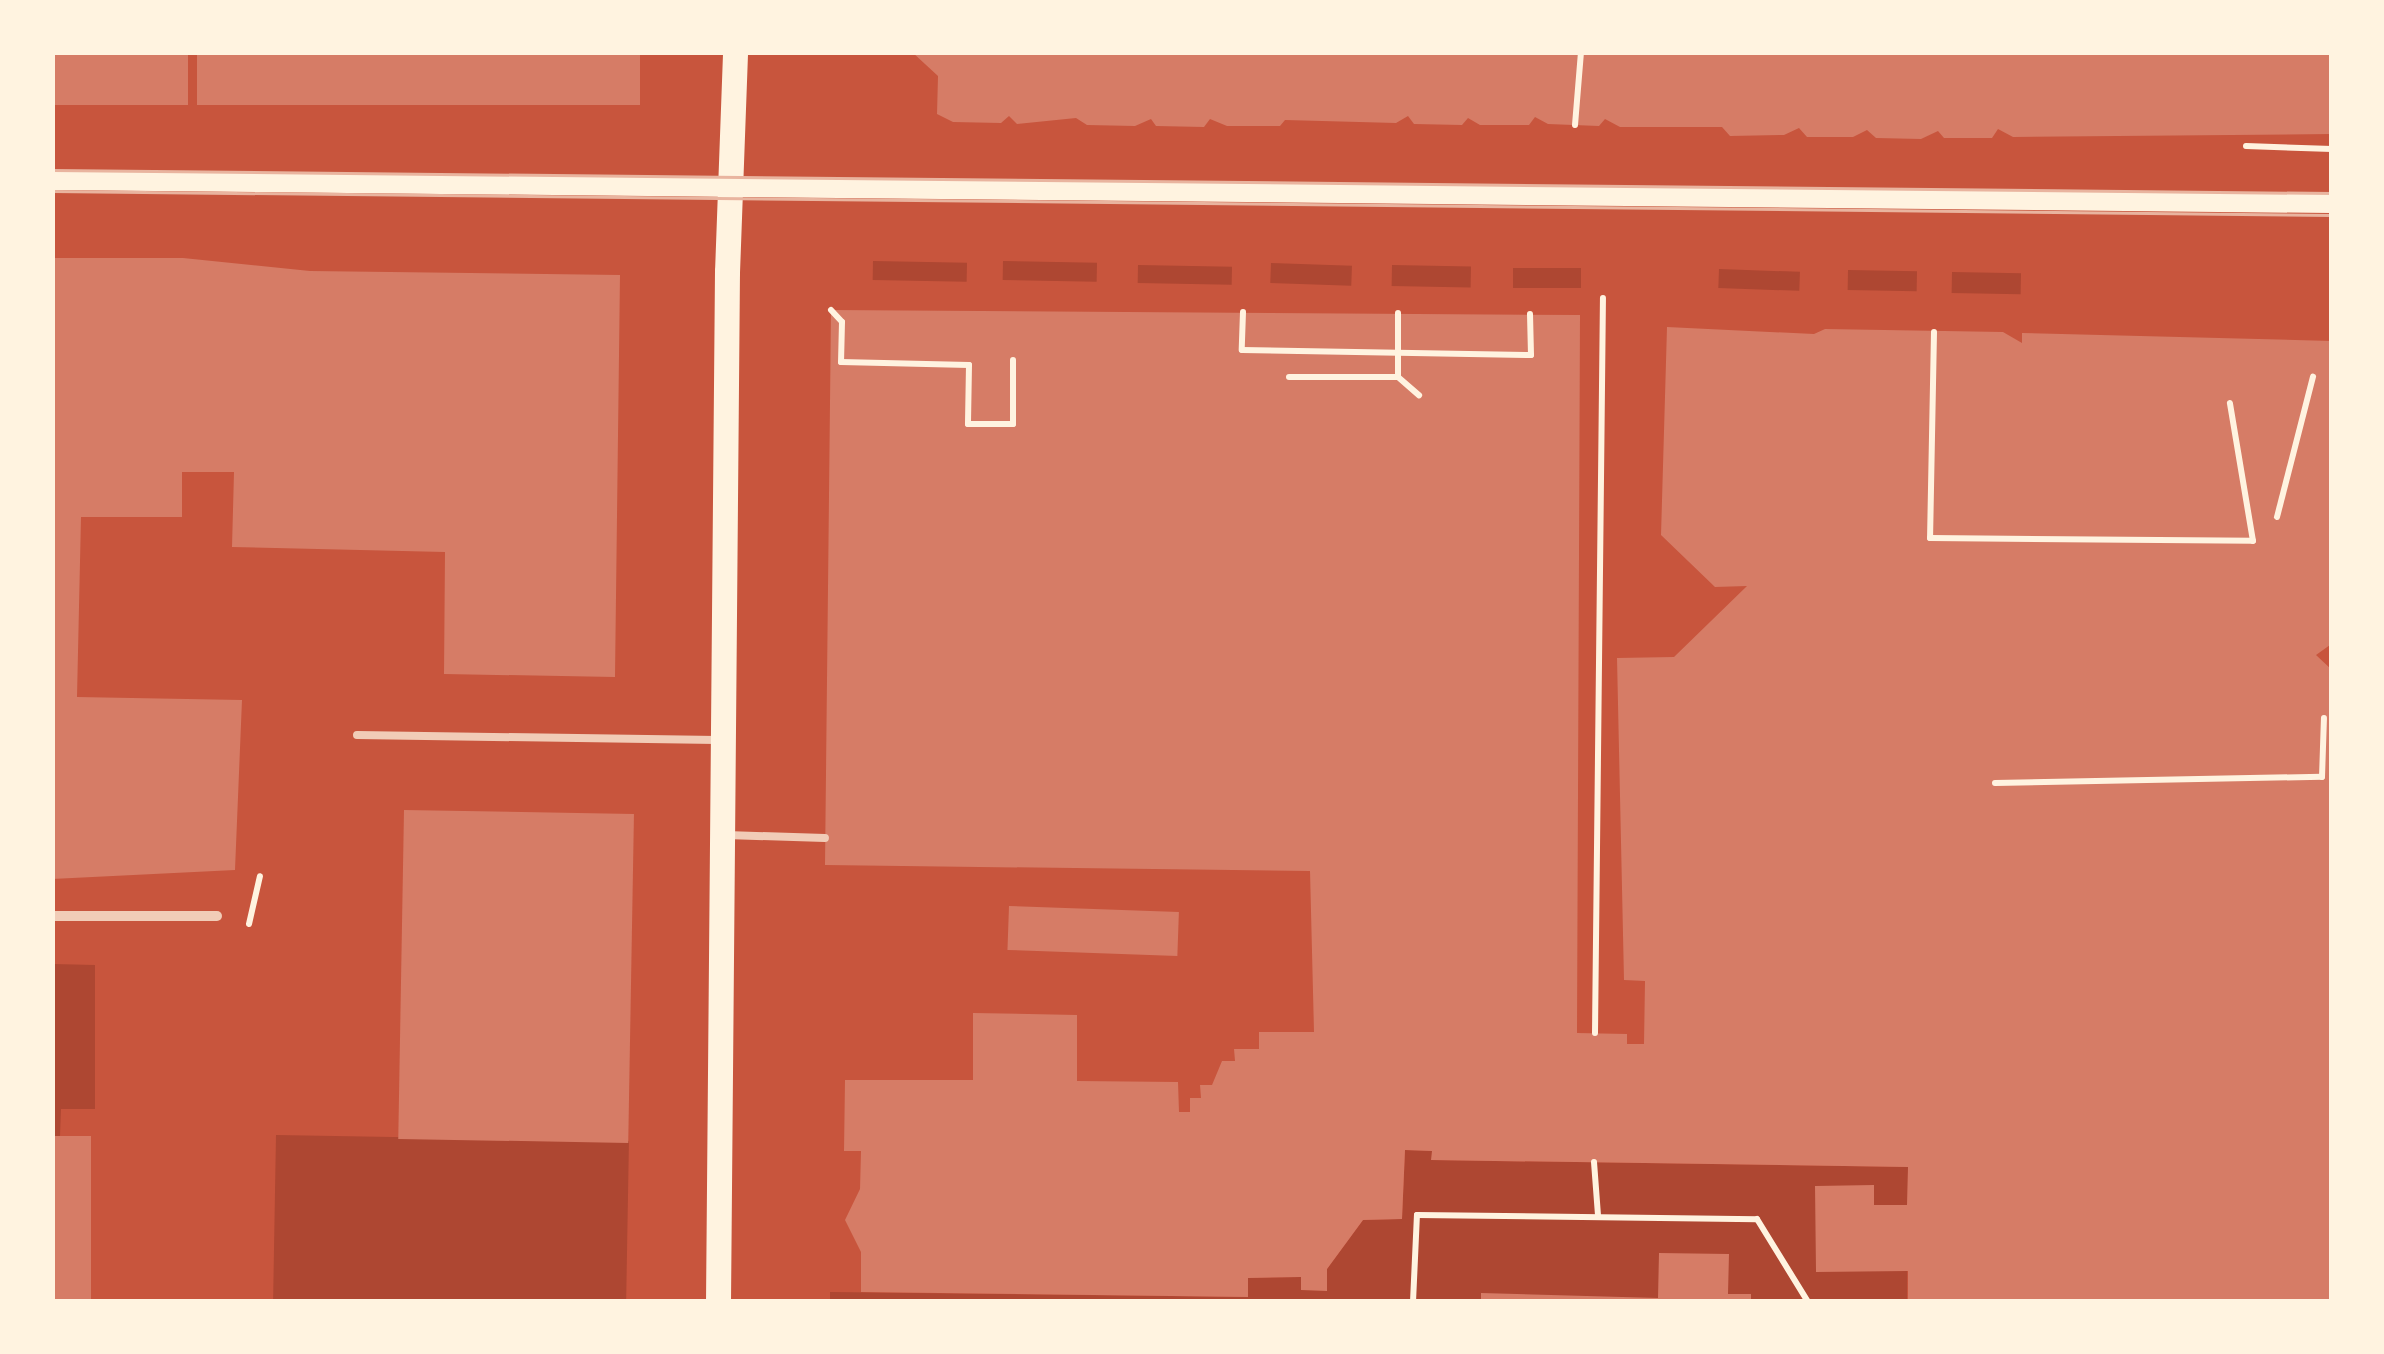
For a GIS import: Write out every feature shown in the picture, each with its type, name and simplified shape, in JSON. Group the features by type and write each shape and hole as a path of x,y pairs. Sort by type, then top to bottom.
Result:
{"main road":[{"path":"718,1302 730,187 735,52"},
{"path":"52,180 2332,203"}],"street":[{"path":"52,916 217,916"}],"lane":[{"path":"357,735 726,740"},
{"path":"726,836 826,838"}],"path":[{"path":"1575,125 1581,52"},
{"path":"2246,146 2332,149"},
{"path":"1595,1033 1602,298"},
{"path":"831,310 842,322 841,362 969,365 968,424 1012,424 1014,360"},
{"path":"1243,312 1242,350 1531,355 1530,314"},
{"path":"1398,314 1398,378"},
{"path":"1934,332 1930,538 2253,541 2230,403"},
{"path":"1289,377 1398,378 1419,395"},
{"path":"2276,517 2314,377"},
{"path":"1995,783 2322,777 2324,718"},
{"path":"248,925 260,876"},
{"path":"1594,1162 1598,1215"},
{"path":"1413,1302 1417,1214 1757,1219 1808,1302"}],"shaded area":[{"path":"873,261 967,263 967,282 873,280"},
{"path":"1003,261 1097,263 1097,282 1003,280"},
{"path":"1271,263 1352,266 1351,286 1270,283"},
{"path":"1138,265 1232,267 1232,285 1138,283"},
{"path":"1392,265 1471,266 1471,287 1392,286"},
{"path":"1513,268 1581,268 1581,288 1513,288"},
{"path":"1719,269 1800,272 1799,291 1718,288"},
{"path":"1848,270 1917,271 1917,291 1848,290"},
{"path":"1952,272 2021,273 2021,294 1952,293"},
{"path":"53,964 95,965 95,1109 61,1109 60,1136 52,1136"},
{"path":"276,1135 629,1141 626,1302 273,1302"},
{"path":"1405,1150 1432,1151 1432,1160 1908,1167 1907,1301 830,1302 830,1292 1248,1297 1248,1278 1301,1277 1301,1290 1327,1269 1363,1220 1402,1219"}],"building":[{"path":"52,52 188,52 188,105 52,105"},
{"path":"197,52 640,52 640,105 197,105"},
{"path":"912,52 2332,52 2332,134 2013,137 1998,129 1992,138 1944,138 1938,131 1921,139 1876,138 1867,130 1853,137 1807,137 1799,128 1784,135 1730,136 1722,127 1620,127 1605,119 1599,126 1548,124 1535,117 1529,125 1480,125 1468,118 1462,125 1414,124 1408,116 1396,123 1285,120 1280,126 1227,126 1210,119 1204,127 1156,126 1151,119 1135,126 1087,125 1076,118 1017,124 1009,116 1001,123 953,122 937,114 938,76"},
{"path":"52,258 183,258 310,271 620,275 615,677 444,674 445,552 232,547 234,472 182,472 182,517 81,517 77,697 242,700 235,870 52,879"},
{"path":"831,310 1580,315 1577,1033 1627,1034 1627,1044 1644,1044 1645,981 1624,980 1617,658 1674,657 1747,586 1715,587 1661,535 1667,327 1814,334 1825,329 2003,332 2022,343 2022,333 2332,341 2330,645 2316,655 2332,670 2332,1302 1908,1302 1908,1271 1816,1272 1815,1186 1874,1185 1874,1205 1907,1205 1908,1167 1431,1160 1432,1151 1405,1150 1402,1219 1363,1220 1327,1269 1327,1291 1301,1290 1301,1277 1248,1278 1248,1297 861,1292 861,1252 845,1220 860,1189 861,1151 844,1151 845,1080 973,1080 973,1013 1077,1015 1077,1081 1178,1082 1179,1112 1190,1112 1190,1098 1201,1098 1200,1085 1212,1085 1222,1061 1235,1061 1234,1049 1259,1049 1259,1032 1314,1032 1310,871 825,865"},
{"path":"404,810 634,814 628,1143 398,1139"},
{"path":"1009,906 1179,912 1177,956 1007,950"},
{"path":"52,1136 91,1136 91,1302 52,1302"},
{"path":"1659,1253 1729,1254 1728,1294 1751,1294 1751,1302 1481,1302 1481,1293 1658,1298"}],"tram line":[{"path":"52,170 2332,193"},
{"path":"52,191 2332,215"}]}
